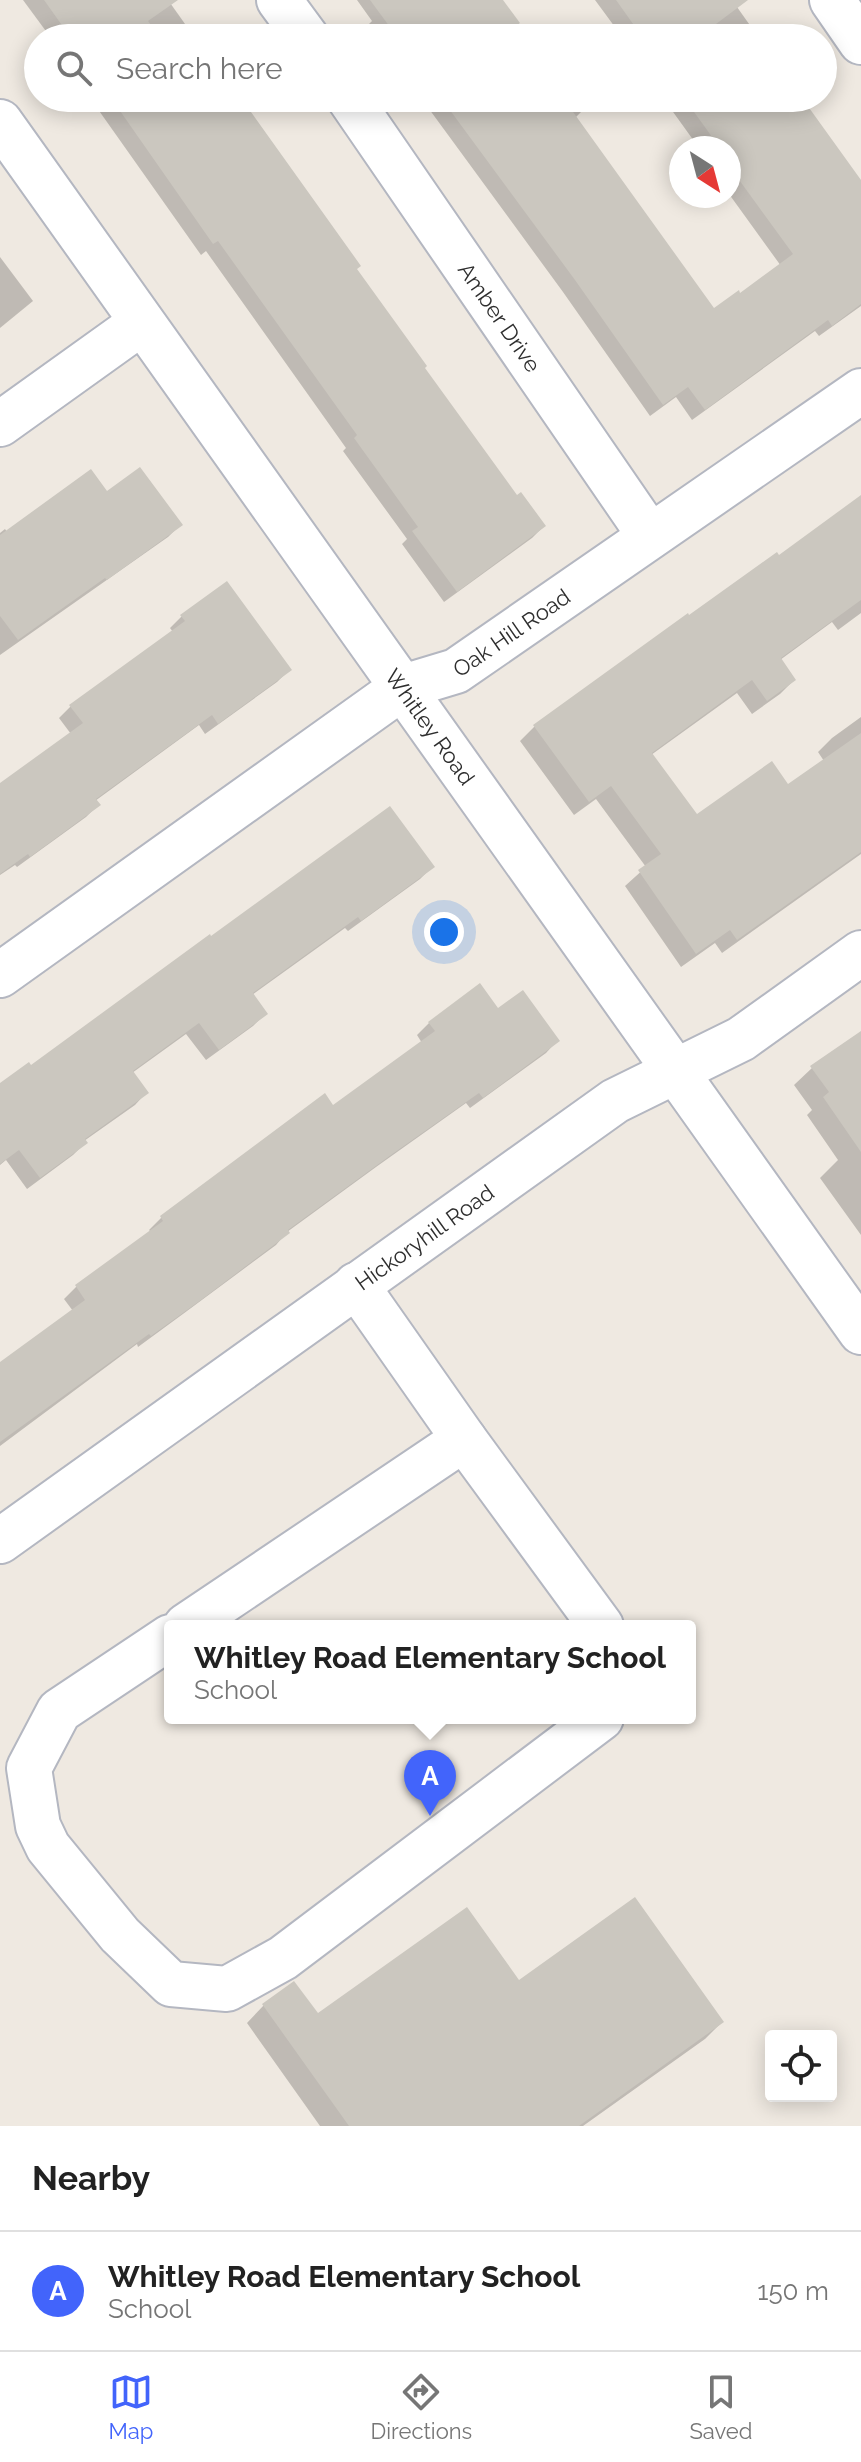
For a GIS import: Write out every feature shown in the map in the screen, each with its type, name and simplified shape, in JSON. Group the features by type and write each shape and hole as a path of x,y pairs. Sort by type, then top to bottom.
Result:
{"street":[{"path":"279,0 297,24"},
{"path":"832,0 861,42"},
{"name":"Amber Drive","path":"359,112 650,536"},
{"name":"Whitley Road","path":"0,122 861,1332"},
{"path":"0,424 141,323"},
{"name":"Oak Hill Road","path":"0,975 403,687 456,671 861,391"},
{"name":"Hickoryhill Road","path":"0,1541 615,1101 741,1039 861,953"},
{"path":"356,1285 597,1620"},
{"path":"195,1620 464,1439"},
{"path":"164,1641 59,1711 29,1768 38,1826 48,1847 120,1935 171,1984 227,1989 283,1958 593,1724"}],"building":[{"path":"44,0 178,0 148,21 150,24 61,24"},
{"path":"370,0 503,0 520,23 519,24 388,24"},
{"path":"616,0 748,0 716,24 633,24"},
{"path":"121,112 251,112 361,266 357,269 427,366 425,368 517,495 521,492 546,526 457,592 412,531 418,527 354,438 357,435 218,241 213,244"},
{"path":"451,112 573,112 714,308 793,254 741,182 741,136 711,136 694,112 812,112 861,180 861,304 832,326 828,320 705,410 688,387 663,405"},
{"path":"140,467 183,525 18,640 0,616 0,535 91,469 107,491"},
{"path":"861,495 861,600 781,658 796,680 767,701 752,680 652,753 697,814 772,761 788,784 861,733 861,852 737,940 730,930 696,954 638,870 661,854 611,786 589,802 533,725 688,613 777,552 779,555"},
{"path":"227,581 292,670 218,724 212,715 96,799 101,805 30,857 28,854 0,874 0,783 83,723 69,705 185,621 180,615"},
{"path":"390,806 435,867 361,921 358,917 253,993 268,1014 219,1050 199,1023 133,1071 149,1093 85,1139 88,1143 40,1178 19,1150 0,1164 0,1083 29,1062 31,1065"},
{"path":"480,983 498,1008 523,990 560,1041 483,1098 479,1093 391,1155 288,1230 290,1233 201,1300 0,1442 0,1362 85,1300 75,1285 163,1221 160,1216 325,1093 333,1105 435,1031 428,1022"},
{"path":"861,1031 861,1152 823,1097 829,1092 810,1066"},
{"path":"635,1897 724,2022 579,2126 349,2126 262,2004 294,1981 318,2013 467,1907 519,1980"}],"place":[{"name":"Whitley Road Elementary School","path":"430,1816"}]}
